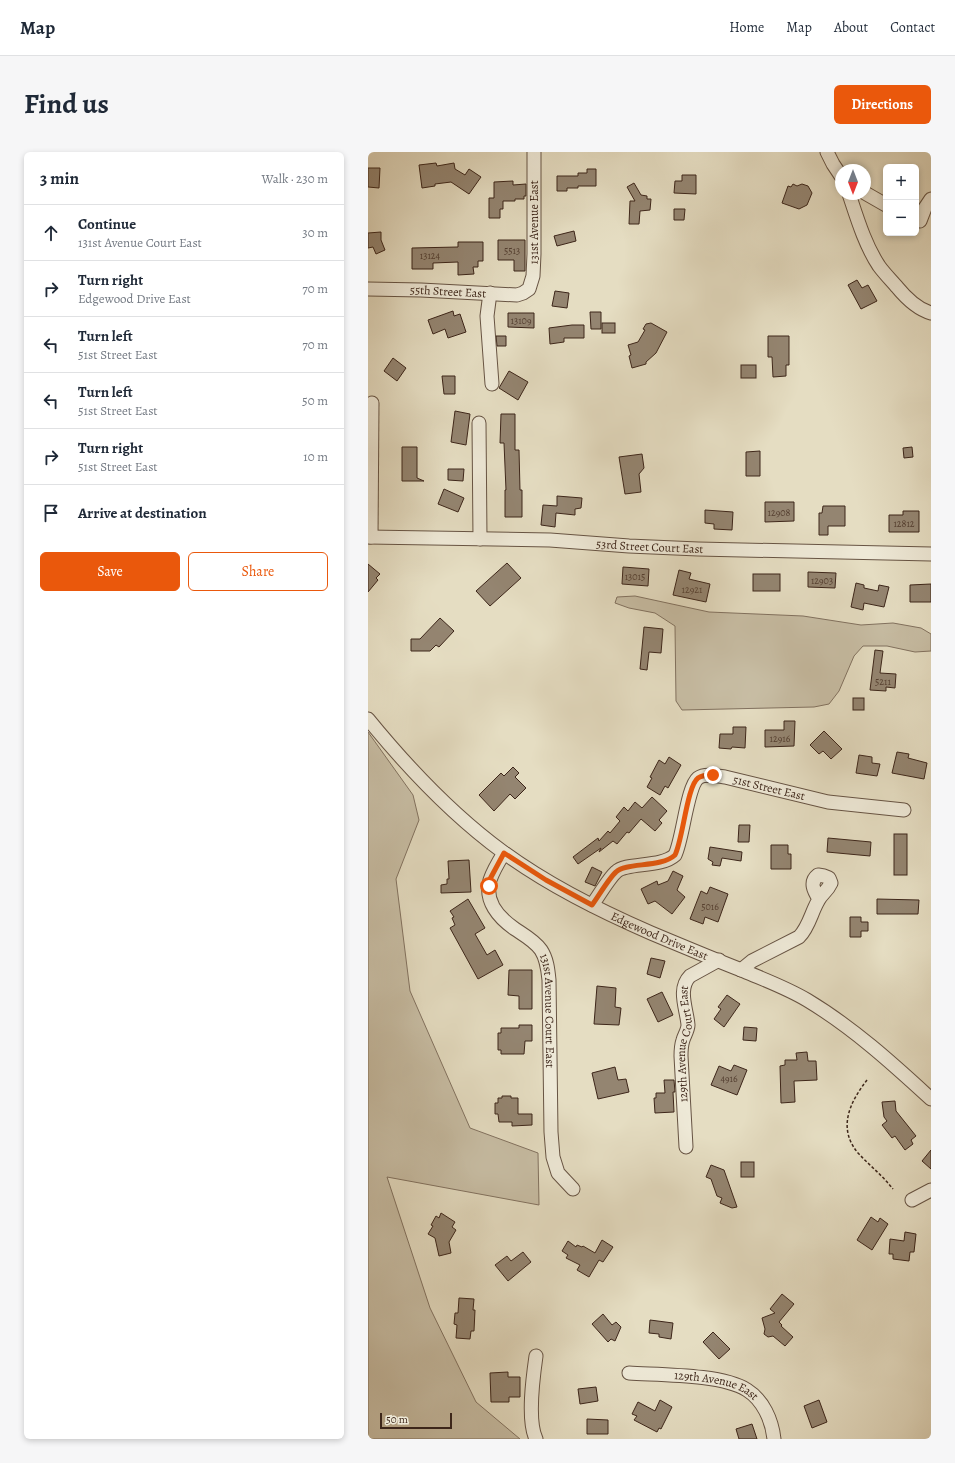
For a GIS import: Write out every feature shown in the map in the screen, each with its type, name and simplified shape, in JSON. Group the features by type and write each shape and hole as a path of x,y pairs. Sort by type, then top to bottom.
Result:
{"street":[{"name":"131st Avenue East","path":"526,292 531,284 534,257 534,152"},
{"path":"827,152 835,167"},
{"path":"871,197 883,203"},
{"path":"922,222 925,208 931,199"},
{"path":"851,200 871,253 879,266 905,297 916,306 931,314"},
{"name":"55th Street East","path":"368,289 517,295 526,292"},
{"path":"490,293 487,316 492,384"},
{"path":"369,537 372,403"},
{"path":"479,423 480,539"},
{"name":"53rd Street Court East","path":"369,537 550,540 698,549 931,554"},
{"name":"Edgewood Drive East","path":"368,719 426,786 448,807 504,853 546,880 592,905 652,933 719,960 805,999 841,1022 885,1058 931,1099"},
{"name":"51st Street East","path":"592,905 616,871 623,868 663,861 675,855 679,845 690,795 695,782 700,777 713,775 725,777 828,802 904,810"},
{"name":"131st Avenue Court East","path":"504,853 490,879 489,895 496,912 508,924 535,943 541,950 547,965 549,980 553,1157 558,1173 573,1188"},
{"path":"741,970 752,961 799,937 808,926 819,899"},
{"name":"129th Avenue Court East","path":"686,1147 681,1056 681,1047 688,1025 684,1000 685,984 690,976 719,960"},
{"path":"912,1200 931,1190"},
{"path":"536,1356 533,1379 532,1425 533,1433 536,1439"},
{"name":"129th Avenue East","path":"629,1373 699,1377 725,1382 745,1389 755,1396 764,1407 771,1422 774,1439"}],"path":[{"path":"867,1080 856,1094 852,1103 848,1115 848,1135 858,1152 884,1177 893,1188"}],"shaded area":[{"path":"635,596 709,612 803,616 861,625 893,623 921,628 931,634 931,651 915,652 887,646 863,646 854,656 839,691 829,704 814,707 682,710 676,701 675,626 655,613 629,608 615,603 617,597"},
{"path":"368,732 413,795 419,820 396,879 410,991 470,1128 538,1153 539,1205 387,1177 430,1308 476,1402 520,1439 368,1439"}],"building":[{"path":"436,163 437,166 454,163 455,169 465,175 469,169 481,177 469,194 451,182 435,184 435,186 422,188 419,165"},
{"path":"368,168 380,168 379,188 368,187"},
{"path":"587,169 596,169 596,186 578,186 578,188 567,188 567,191 557,191 557,176 578,176 578,173 587,173"},
{"path":"682,175 696,175 696,194 674,193 675,181 682,181"},
{"path":"513,181 513,185 526,184 526,196 524,196 524,199 515,199 515,201 503,201 503,209 500,209 500,218 489,218 489,198 494,198 494,182"},
{"path":"634,183 641,195 647,196 647,199 651,199 650,210 640,211 639,224 629,224 630,201 635,201 627,187"},
{"path":"793,184 797,186 802,184 808,186 812,193 807,205 799,209 782,203 788,186 791,187"},
{"path":"674,209 685,209 684,220 674,220"},
{"path":"574,231 576,241 557,246 554,236"},
{"path":"381,232 381,240 385,250 376,254 373,247 368,248 368,233"},
{"path":"498,240 525,240 525,271 514,271 514,260 498,260"},
{"path":"458,242 483,242 483,261 478,261 478,267 473,267 474,274 458,275 458,262 433,263 433,269 412,269 412,248 458,247"},
{"path":"857,280 862,288 868,285 877,301 861,309 848,285"},
{"path":"555,291 569,293 567,308 552,306"},
{"path":"453,311 454,316 460,314 466,332 448,338 445,329 433,334 428,320"},
{"path":"590,312 601,312 601,329 591,329"},
{"path":"508,313 534,313 534,328 508,327"},
{"path":"602,323 615,323 615,333 602,333"},
{"path":"651,323 667,332 656,353 646,362 646,364 632,368 629,356 631,355 628,345 638,342 645,330 643,329 646,324"},
{"path":"584,325 584,338 564,338 564,342 550,344 549,328"},
{"path":"496,336 506,336 506,346 497,346"},
{"path":"768,336 789,336 789,365 786,365 786,376 773,377 772,357 768,357"},
{"path":"393,358 406,368 397,381 384,371"},
{"path":"741,365 756,365 756,378 741,378"},
{"path":"509,371 528,382 518,400 499,388"},
{"path":"442,376 455,376 455,394 444,394"},
{"path":"455,411 470,414 466,445 451,442"},
{"path":"501,414 515,414 515,450 519,450 520,490 522,490 522,517 505,517 506,490 504,443 500,443"},
{"path":"402,447 417,447 417,478 424,481 402,481"},
{"path":"912,447 913,457 904,458 903,448"},
{"path":"760,451 760,476 746,476 746,452"},
{"path":"642,454 644,468 639,474 641,492 625,494 619,457"},
{"path":"448,469 464,469 463,481 448,480"},
{"path":"444,489 464,498 458,512 438,504"},
{"path":"557,496 582,498 581,508 575,509 575,515 556,513 555,527 541,525 543,505 557,506"},
{"path":"765,502 794,502 794,521 765,522"},
{"path":"823,506 845,506 845,526 828,526 828,535 819,535 819,513 822,513"},
{"path":"705,510 733,512 732,530 714,529 714,524 705,523"},
{"path":"903,511 919,511 919,532 889,532 889,515 903,515"},
{"path":"507,563 521,578 490,606 476,591"},
{"path":"368,564 380,574 376,578 378,580 368,592"},
{"path":"623,567 649,569 648,586 622,584"},
{"path":"679,570 691,573 689,579 710,584 706,602 673,595"},
{"path":"808,572 836,573 835,588 808,587"},
{"path":"753,574 780,574 780,591 753,591"},
{"path":"856,583 864,585 864,588 878,591 879,585 889,587 884,607 864,603 863,610 851,607"},
{"path":"931,584 931,602 910,602 910,585"},
{"path":"440,618 454,631 439,647 436,645 430,651 411,651 411,639 420,639"},
{"path":"644,627 663,629 661,653 649,652 647,670 640,669"},
{"path":"875,650 883,651 880,673 896,674 895,688 886,687 886,691 870,690"},
{"path":"853,698 864,698 864,710 853,710"},
{"path":"784,721 795,721 794,746 765,747 765,730 784,730"},
{"path":"733,727 746,727 745,748 719,748 720,734 733,734"},
{"path":"824,731 842,749 831,759 823,751 819,754 810,745"},
{"path":"897,752 909,754 908,758 927,763 924,779 892,773"},
{"path":"859,755 872,757 872,763 880,764 877,776 856,773"},
{"path":"669,757 681,765 668,788 665,786 660,795 647,787 652,778 650,777 659,760 665,764"},
{"path":"513,767 519,773 515,777 526,788 515,799 510,794 494,811 479,795 501,773 504,776"},
{"path":"652,797 667,811 659,820 662,823 655,831 641,819 617,844 613,841 599,852 601,848 578,864 573,857 598,838 599,841 608,831 610,833 620,821 616,817 624,807 628,811 635,802 642,808"},
{"path":"739,825 750,825 749,842 738,842"},
{"path":"894,834 907,834 907,875 894,875"},
{"path":"828,838 871,842 870,856 827,852"},
{"path":"771,845 788,845 788,854 791,854 791,869 771,869"},
{"path":"710,847 742,852 741,861 722,858 720,866 712,865 713,862 708,859"},
{"path":"469,860 471,892 441,893 441,885 447,884 447,879 449,879 448,861"},
{"path":"592,867 602,872 595,886 585,882"},
{"path":"673,871 683,876 677,890 685,897 672,914 655,901 648,904 641,889 657,881 658,885 668,881"},
{"path":"710,887 728,894 718,922 705,917 703,924 690,919 701,891 707,894"},
{"path":"468,899 485,928 475,934 487,955 495,950 503,965 478,979 450,928 455,925 452,918 454,917 450,911"},
{"path":"877,899 919,900 918,914 877,914"},
{"path":"850,917 861,917 861,922 868,922 868,931 861,931 861,937 850,937"},
{"path":"651,958 665,961 660,978 647,974"},
{"path":"509,970 532,970 532,1009 519,1009 519,996 508,995"},
{"path":"597,986 616,988 615,1007 621,1008 619,1025 594,1024"},
{"path":"662,992 673,1015 658,1022 647,999"},
{"path":"727,995 740,1004 724,1027 714,1019 721,1009 718,1007"},
{"path":"519,1025 532,1025 532,1041 525,1041 524,1054 501,1054 501,1050 498,1050 498,1033 501,1033 501,1028 519,1028"},
{"path":"744,1027 757,1028 756,1041 743,1040"},
{"path":"807,1052 808,1061 816,1061 817,1080 794,1081 795,1102 781,1103 780,1066 785,1065 785,1060 797,1060 796,1053"},
{"path":"734,1065 747,1070 737,1095 711,1085 719,1066 731,1071"},
{"path":"615,1067 618,1080 626,1079 629,1092 598,1099 592,1073"},
{"path":"664,1080 674,1080 674,1112 655,1113 654,1098 656,1098 656,1093 665,1093"},
{"path":"502,1096 518,1098 518,1114 532,1114 532,1125 512,1126 512,1122 499,1122 498,1114 495,1114 495,1103 498,1103 498,1098 502,1098"},
{"path":"895,1101 896,1111 916,1136 911,1140 913,1144 905,1150 895,1136 892,1138 882,1125 887,1121 884,1117 882,1102"},
{"path":"931,1150 931,1169 922,1161"},
{"path":"741,1162 754,1162 754,1177 741,1177"},
{"path":"711,1165 724,1170 737,1207 732,1208 720,1203 722,1198 717,1196 711,1179 706,1177"},
{"path":"441,1213 455,1222 452,1227 456,1230 449,1242 451,1253 439,1256 435,1238 428,1234 433,1226 431,1225 436,1216 439,1218"},
{"path":"871,1217 878,1222 880,1218 888,1224 872,1250 857,1240"},
{"path":"905,1232 916,1234 914,1252 910,1252 909,1261 893,1259 893,1254 889,1254 890,1239 904,1241"},
{"path":"602,1240 613,1247 603,1262 599,1260 589,1277 577,1270 580,1265 566,1258 568,1255 562,1251 568,1241 576,1247 577,1245 583,1246 595,1253"},
{"path":"523,1252 531,1262 508,1281 495,1265 507,1256 511,1261"},
{"path":"782,1294 794,1304 779,1322 782,1325 781,1326 793,1337 785,1346 773,1336 768,1337 764,1334 765,1329 762,1318 775,1313 770,1309"},
{"path":"459,1298 474,1299 474,1331 471,1331 470,1339 456,1338 457,1325 454,1324 455,1313 458,1313"},
{"path":"603,1314 612,1325 616,1322 621,1327 615,1341 611,1339 608,1342 592,1324"},
{"path":"650,1320 673,1323 671,1339 659,1337 659,1334 649,1333"},
{"path":"713,1332 730,1349 719,1359 703,1342"},
{"path":"508,1372 508,1377 520,1377 520,1397 509,1397 509,1402 491,1402 490,1373"},
{"path":"596,1387 598,1401 580,1404 578,1389"},
{"path":"660,1400 672,1407 661,1429 659,1428 657,1432 634,1420 637,1416 632,1414 638,1402 655,1411"},
{"path":"819,1400 827,1422 812,1428 804,1406"},
{"path":"587,1419 608,1420 608,1434 587,1434"},
{"path":"752,1424 757,1439 739,1439 736,1429"}],"route":[{"path":"489,886 490,879 504,853 546,880 592,905 616,871 623,868 652,864 670,859 675,855 678,851 690,795 695,782 700,777 713,775"}]}
